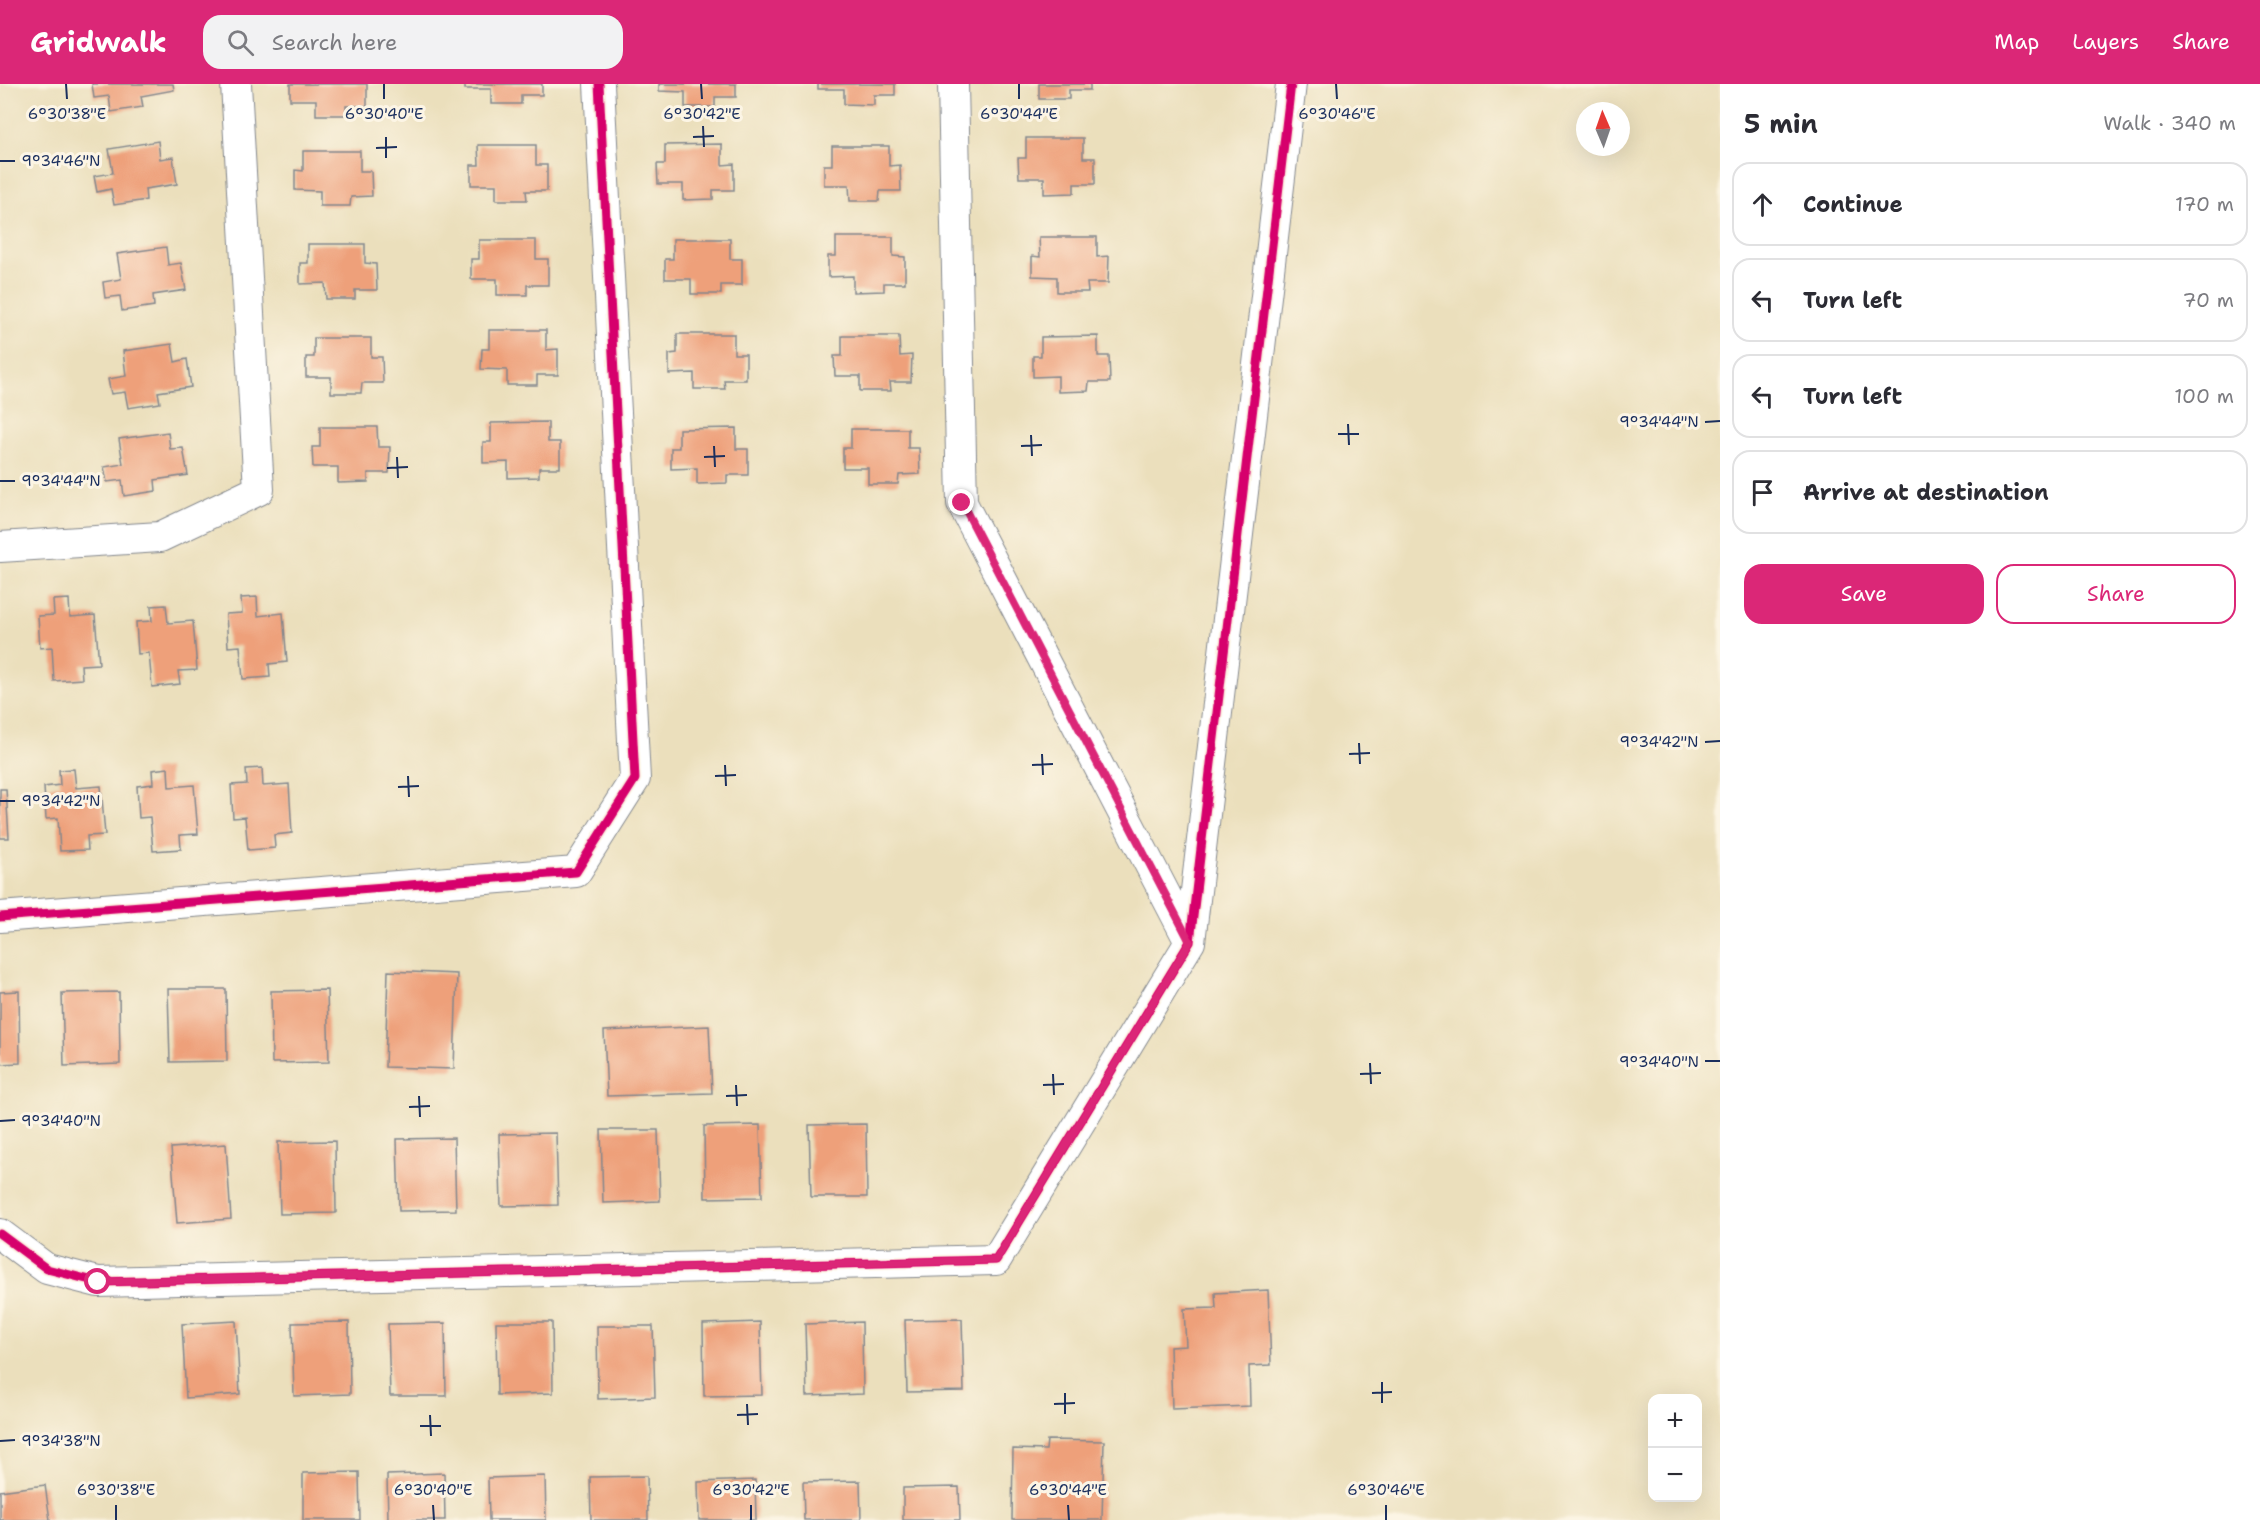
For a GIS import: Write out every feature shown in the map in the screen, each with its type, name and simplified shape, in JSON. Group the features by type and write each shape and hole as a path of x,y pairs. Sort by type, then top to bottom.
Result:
{"street":[{"path":"0,547 160,537 259,490 236,84"},
{"path":"0,917 576,872 635,779 599,84"},
{"path":"953,84 962,503 1190,942"},
{"path":"0,1234 47,1269 98,1282 996,1260 1190,942 1291,84"}],"building":[{"path":"92,84 173,84 174,90 141,96 143,107 111,112 109,96 94,98"},
{"path":"290,84 367,84 367,106 346,106 346,115 316,115 316,100 290,100"},
{"path":"465,84 542,84 542,95 521,95 521,104 491,104 491,89 465,89"},
{"path":"659,84 736,84 736,97 715,97 715,107 685,107 685,92 659,91"},
{"path":"818,84 895,84 895,95 874,95 874,105 844,104 844,89 818,89"},
{"path":"1039,84 1090,84 1090,90 1069,90 1069,99 1039,99"},
{"path":"1026,138 1083,138 1083,158 1095,158 1095,184 1074,184 1074,193 1044,194 1044,178 1019,178 1018,158 1026,158"},
{"path":"158,141 160,159 173,157 177,184 145,189 146,200 114,205 111,189 97,192 94,176 113,173 109,149"},
{"path":"722,144 722,165 734,164 734,190 713,190 713,199 683,200 683,184 658,184 657,164 665,164 665,145"},
{"path":"478,145 536,145 536,165 547,165 547,191 526,191 527,200 496,200 496,185 471,185 471,165 479,165"},
{"path":"832,146 889,146 889,166 900,165 901,191 880,191 879,201 850,201 849,185 824,185 824,165 832,165"},
{"path":"303,151 360,151 360,171 371,171 372,196 351,197 350,206 320,206 320,191 295,190 295,170 303,171"},
{"path":"836,237 893,237 893,256 905,257 905,283 884,283 884,291 853,292 853,276 828,277 828,256 836,256"},
{"path":"1039,237 1097,237 1097,257 1109,256 1108,283 1087,283 1088,292 1057,292 1057,277 1032,276 1032,256 1040,257"},
{"path":"673,239 730,239 730,259 742,259 742,285 721,285 721,294 691,294 691,279 665,279 665,259 673,259"},
{"path":"479,240 536,240 536,259 548,259 548,285 527,285 527,295 497,295 497,279 471,279 471,259 479,259"},
{"path":"308,244 365,244 365,263 376,264 377,290 355,290 355,299 326,299 325,283 300,284 300,263 308,263"},
{"path":"166,247 168,265 181,263 186,290 153,295 154,306 122,311 120,296 105,298 103,282 121,279 117,254"},
{"path":"489,330 546,330 546,350 558,349 558,375 537,375 537,385 507,385 507,370 481,369 482,349 489,349"},
{"path":"677,334 734,334 734,354 746,354 746,380 724,380 725,389 694,389 694,373 669,374 669,354 677,353"},
{"path":"842,336 899,336 900,356 912,355 911,382 890,382 891,391 860,391 860,376 835,376 834,356 842,356"},
{"path":"1098,336 1098,356 1109,356 1110,382 1089,382 1088,391 1058,392 1058,376 1033,377 1033,356 1041,356 1041,337"},
{"path":"314,338 371,338 371,357 382,357 383,383 362,383 361,393 331,393 331,377 306,377 306,357 314,357"},
{"path":"172,344 175,362 187,359 191,387 158,392 160,403 128,408 125,392 111,394 108,379 126,376 123,351"},
{"path":"548,422 548,442 560,442 560,468 539,468 539,477 508,478 508,462 483,463 483,442 491,442 491,423"},
{"path":"320,427 377,427 378,447 390,447 389,473 368,473 368,482 338,483 338,467 313,467 312,447 320,447"},
{"path":"736,428 736,449 748,449 748,475 727,475 727,483 697,484 697,468 671,469 671,448 679,448 679,429"},
{"path":"851,429 908,429 908,448 919,448 920,474 899,475 898,484 868,484 868,468 843,468 843,448 851,448"},
{"path":"168,432 170,449 183,448 188,475 155,480 156,491 124,496 122,480 107,482 104,467 123,464 119,439"},
{"path":"257,597 258,616 283,613 287,662 269,664 270,677 243,679 240,646 228,647 226,614 242,613 241,598"},
{"path":"69,599 70,617 95,615 99,664 81,665 82,679 54,681 52,647 40,648 38,616 54,615 53,600"},
{"path":"166,605 168,623 193,621 197,670 178,671 180,684 152,687 149,653 138,654 136,622 152,621 151,606"},
{"path":"168,768 169,787 194,785 198,834 180,835 181,849 153,851 150,817 139,818 137,786 153,784 152,770"},
{"path":"262,768 263,786 289,784 292,833 274,835 275,848 248,850 245,817 233,818 231,785 247,784 246,769"},
{"path":"74,769 76,788 101,786 105,835 87,836 88,850 60,851 58,818 46,819 44,787 60,785 59,770"},
{"path":"0,789 6,789 9,838 0,838"},
{"path":"388,971 457,974 454,1069 385,1067"},
{"path":"168,989 226,989 227,1061 170,1062"},
{"path":"327,990 329,1062 272,1063 271,991"},
{"path":"19,991 20,1063 0,1064 0,992"},
{"path":"119,992 120,1064 64,1066 62,993"},
{"path":"709,1026 712,1093 607,1096 604,1031"},
{"path":"866,1124 867,1197 811,1197 809,1125"},
{"path":"760,1125 762,1197 705,1198 704,1126"},
{"path":"601,1130 658,1130 660,1201 603,1203"},
{"path":"556,1133 558,1205 501,1206 499,1134"},
{"path":"454,1138 456,1210 399,1211 397,1139"},
{"path":"335,1141 336,1213 280,1214 278,1142"},
{"path":"226,1144 231,1219 177,1223 171,1148"},
{"path":"1268,1290 1271,1365 1249,1366 1250,1406 1172,1409 1170,1347 1186,1346 1184,1309 1216,1308 1215,1293"},
{"path":"962,1319 964,1391 907,1392 905,1320"},
{"path":"236,1321 240,1394 186,1398 182,1324"},
{"path":"349,1322 350,1394 294,1396 292,1323"},
{"path":"496,1322 552,1322 553,1393 497,1395"},
{"path":"760,1322 762,1395 704,1396 703,1324"},
{"path":"862,1322 863,1394 807,1396 805,1324"},
{"path":"445,1323 446,1396 390,1396 388,1324"},
{"path":"597,1326 653,1326 655,1397 598,1399"},
{"path":"1047,1440 1104,1441 1102,1520 1012,1520 1013,1449 1046,1450"},
{"path":"359,1472 360,1520 303,1520 303,1473"},
{"path":"444,1473 445,1520 388,1520 387,1475"},
{"path":"545,1476 546,1520 489,1520 488,1478"},
{"path":"647,1476 648,1520 591,1520 590,1477"},
{"path":"755,1480 756,1520 699,1520 698,1482"},
{"path":"860,1481 861,1520 804,1520 803,1482"},
{"path":"45,1485 50,1520 0,1520 0,1491"},
{"path":"959,1487 960,1520 903,1520 903,1488"}],"cycle path":[{"path":"0,917 576,872 635,779 599,84"},
{"path":"0,1234 47,1269 98,1282 996,1260 1190,942 1291,84"}],"route":[{"path":"98,1282 996,1260 1190,942 962,503"}]}
